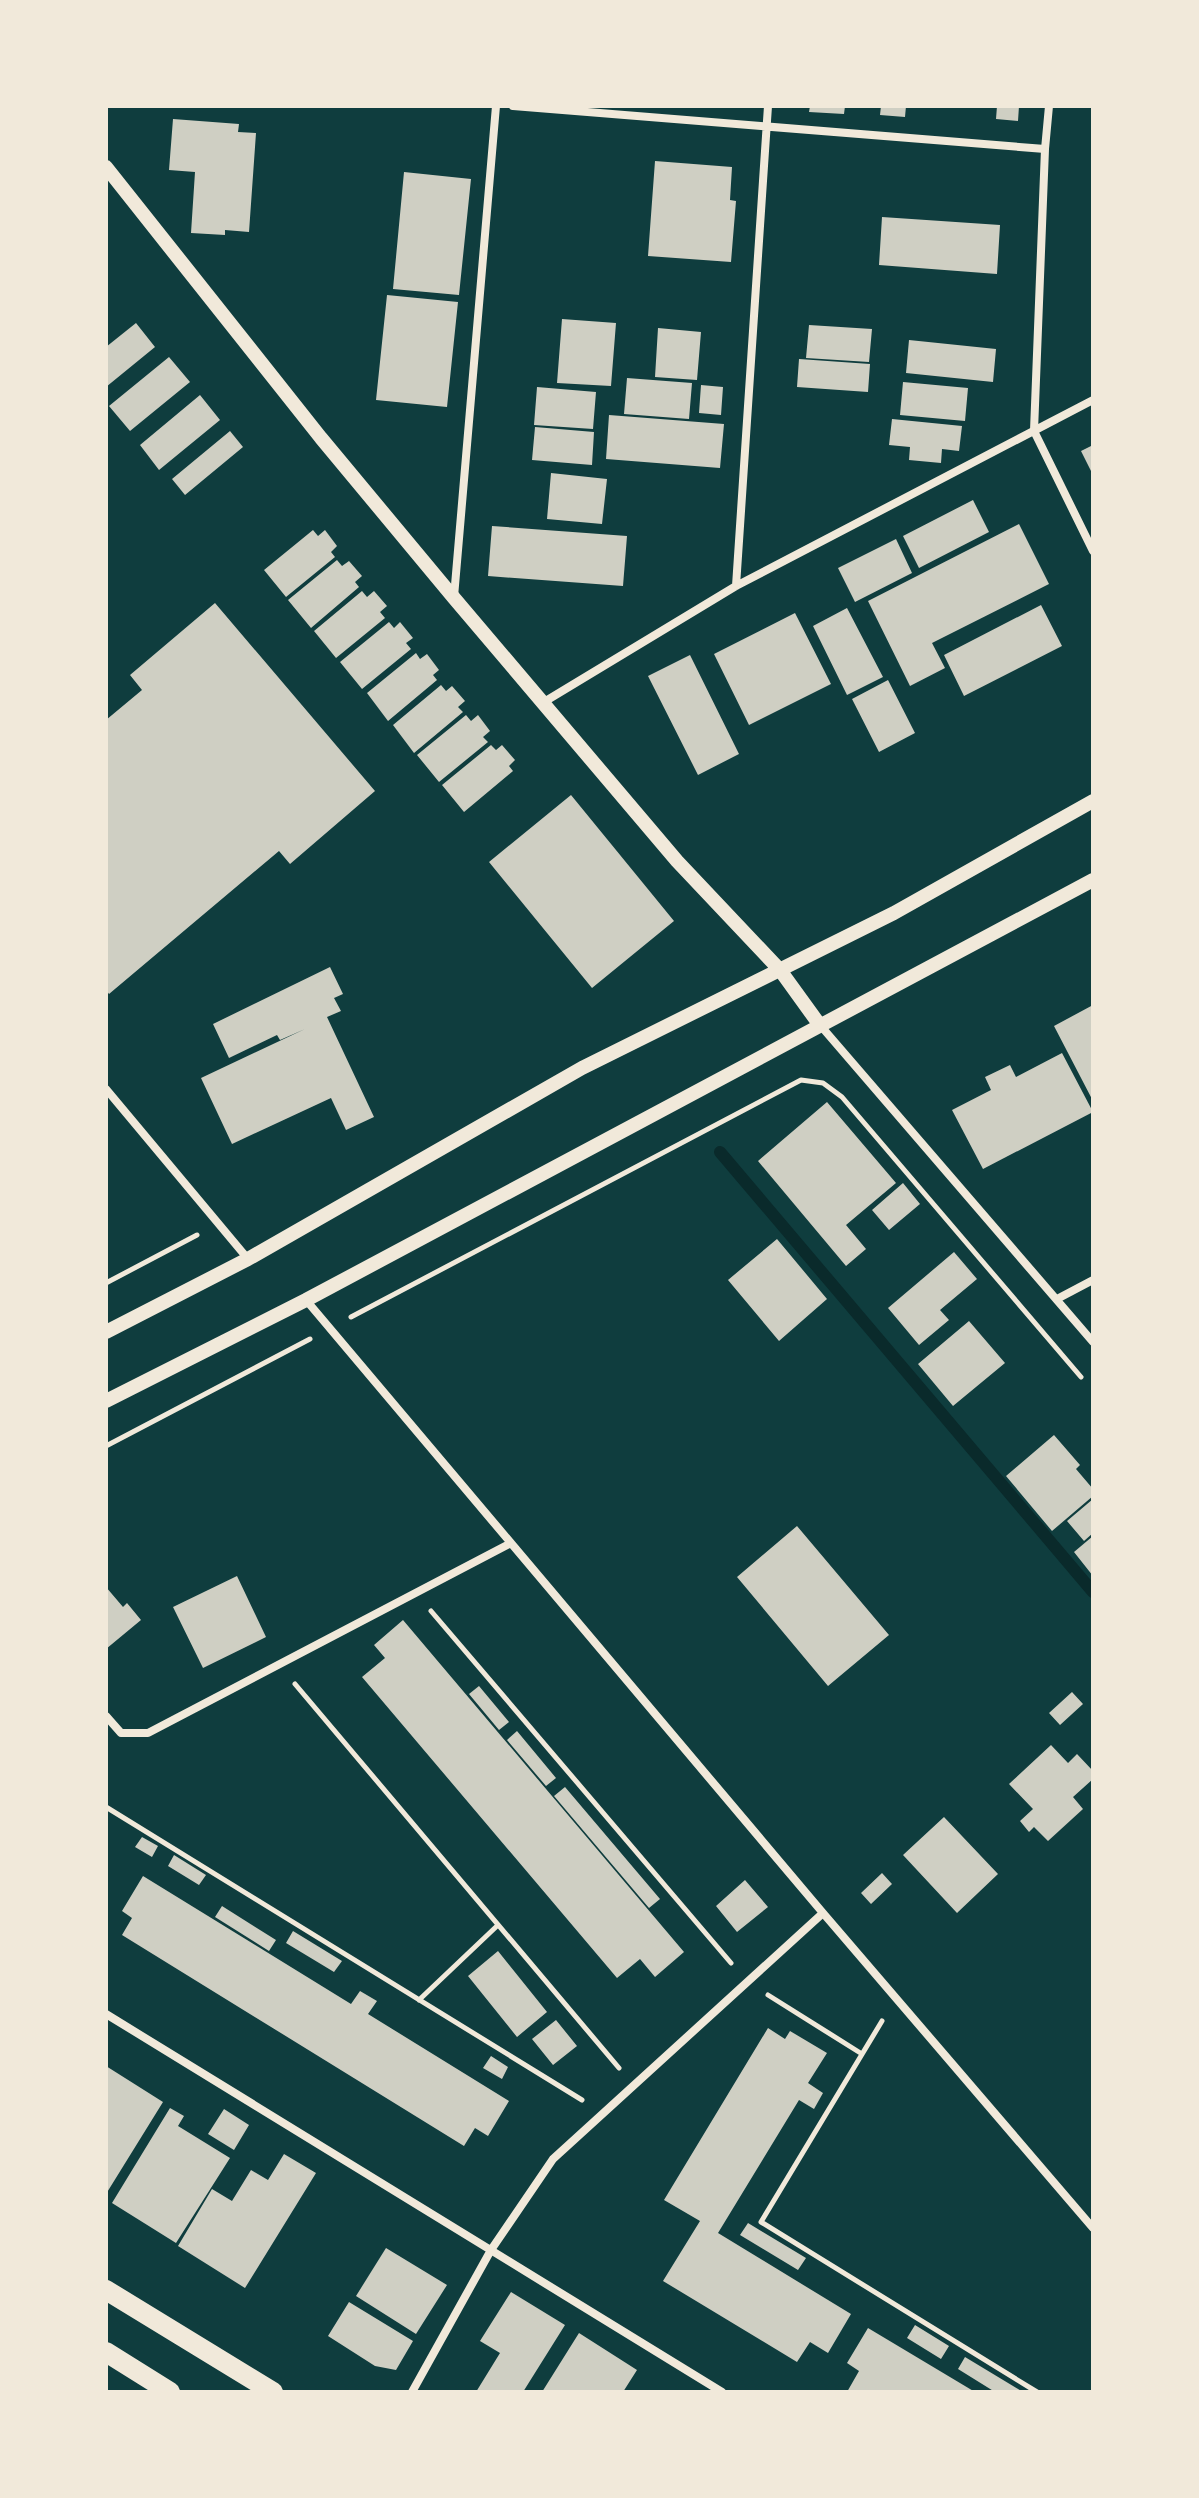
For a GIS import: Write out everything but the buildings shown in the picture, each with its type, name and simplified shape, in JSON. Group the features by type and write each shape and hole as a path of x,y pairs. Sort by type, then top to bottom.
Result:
{"main road":[{"path":"106,2290 273,2392"},
{"path":"106,2352 170,2392"}],"street":[{"path":"454,598 496,106"},
{"path":"513,106 1045,149"},
{"path":"736,586 768,106"},
{"path":"1049,106 1034,431 1093,551"},
{"path":"106,167 321,438 454,598 677,861 780,970 819,1024 1093,1342"},
{"path":"544,702 736,586 1093,400"},
{"path":"106,1332 248,1259 582,1068 894,913 1093,801"},
{"path":"106,1401 306,1300 1093,880"},
{"path":"106,1089 248,1259"},
{"path":"1057,1299 1093,1280"},
{"path":"306,1300 1093,2228"},
{"path":"106,1716 121,1733 148,1733 511,1543"},
{"path":"412,2392 491,2250 553,2159 823,1913"},
{"path":"106,2014 722,2392"}],"path":[{"path":"106,1446 801,1080 823,1083 842,1097 1081,1377"},
{"path":"106,1283 218,1223"},
{"path":"416,1593 748,1982 862,2054"},
{"path":"279,1665 633,2085"},
{"path":"106,1807 603,2113"},
{"path":"419,2000 498,1925"},
{"path":"896,1999 761,2222 1037,2392"}],"waterway":[{"path":"720,1152 1093,1592"}]}
